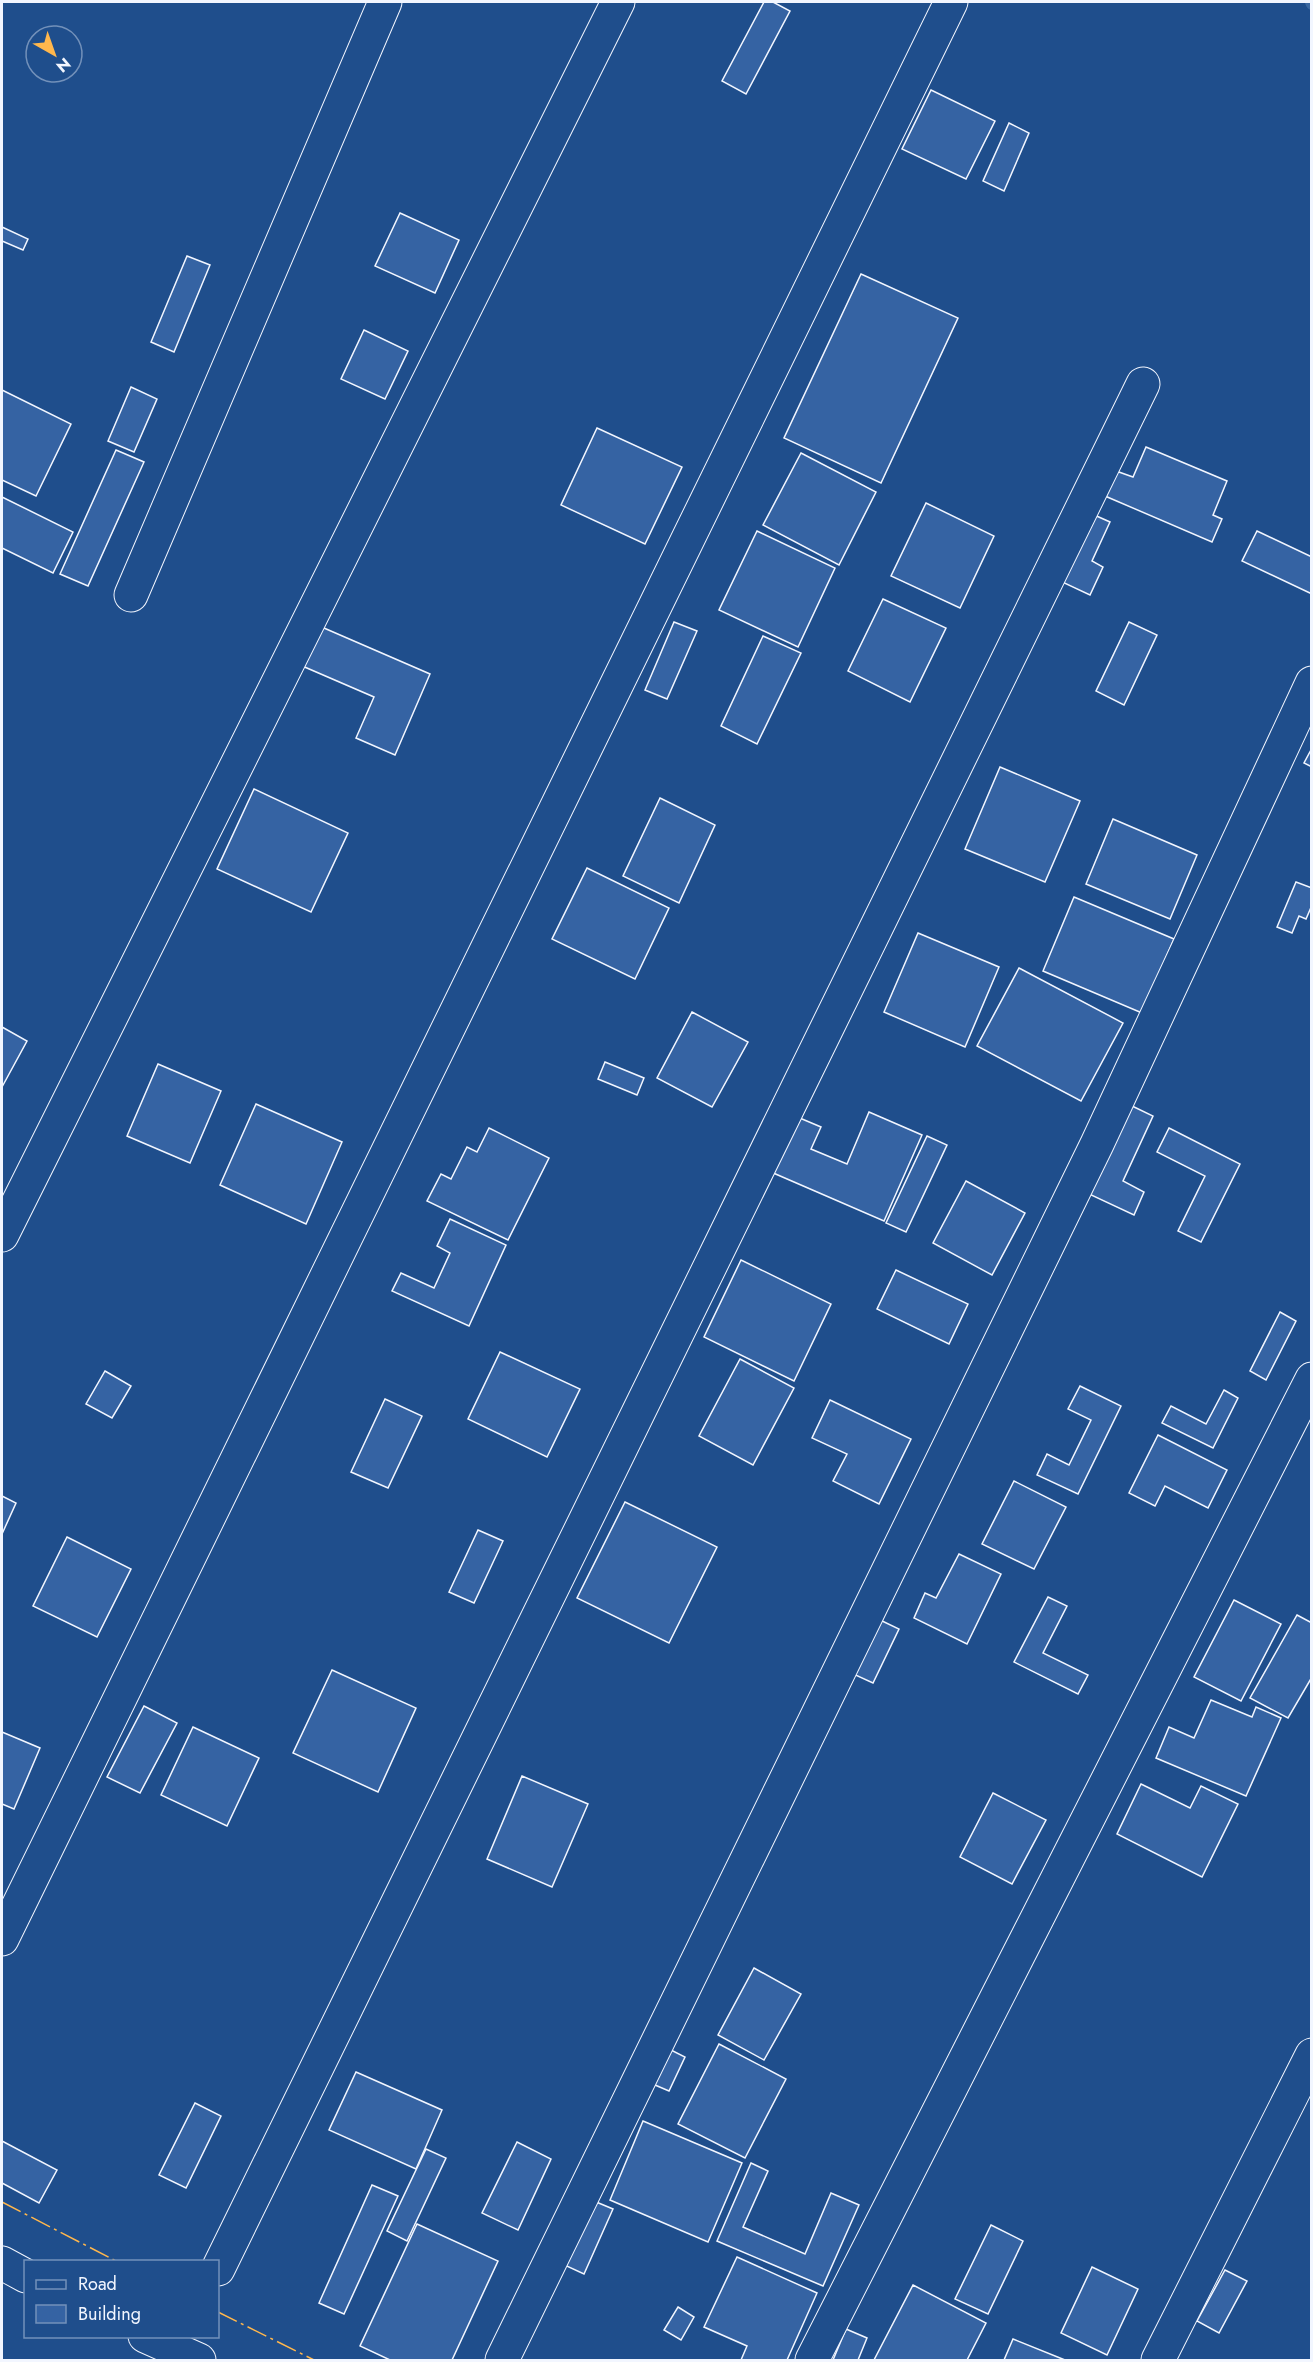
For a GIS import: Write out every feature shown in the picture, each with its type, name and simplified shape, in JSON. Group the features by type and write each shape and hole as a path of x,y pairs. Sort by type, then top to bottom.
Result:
{"street":[{"path":"132,595 385,2"},
{"path":"2,1235 618,2"},
{"path":"2,1939 951,2"},
{"path":"219,2267 1143,384"},
{"path":"502,2361 1097,1144 1311,683"},
{"path":"812,2361 1311,1379"},
{"path":"1158,2361 1311,2055"},
{"path":"2,2263 24,2275"},
{"path":"148,2338 183,2352"}],"building":[{"path":"764,2 773,2 790,11 746,94 722,81"},
{"path":"931,90 995,121 966,179 902,149"},
{"path":"1009,123 1029,133 1004,191 983,181"},
{"path":"400,213 459,240 435,293 375,266"},
{"path":"2,227 28,239 23,250 2,241"},
{"path":"187,256 210,265 174,352 151,342"},
{"path":"861,274 958,318 881,483 784,438"},
{"path":"364,330 408,351 385,399 341,379"},
{"path":"131,387 157,399 134,452 108,441"},
{"path":"2,390 71,424 36,496 2,480"},
{"path":"597,428 682,467 645,544 561,505"},
{"path":"1146,447 1227,481 1213,515 1222,519 1212,542 1105,496 1116,471 1133,477"},
{"path":"116,450 144,462 88,586 60,574"},
{"path":"801,453 876,492 839,565 763,525"},
{"path":"2,497 73,532 53,573 2,548"},
{"path":"926,503 994,536 960,608 891,576"},
{"path":"1092,514 1110,522 1092,561 1103,567 1090,595 1060,581"},
{"path":"757,531 835,568 798,647 719,610"},
{"path":"1257,531 1312,557 1312,594 1242,561"},
{"path":"883,599 946,628 910,702 848,671"},
{"path":"674,622 697,631 667,699 645,690"},
{"path":"1129,622 1157,635 1124,705 1096,691"},
{"path":"317,625 430,674 395,755 356,738 374,697 300,665"},
{"path":"763,636 801,653 757,744 721,726"},
{"path":"1312,748 1312,767 1304,763"},
{"path":"1000,767 1080,801 1045,882 965,849"},
{"path":"254,789 348,833 311,912 217,869"},
{"path":"660,798 715,825 679,903 623,876"},
{"path":"1113,819 1197,855 1170,919 1086,884"},
{"path":"587,868 669,908 635,979 552,939"},
{"path":"1296,882 1312,888 1312,905 1306,919 1299,916 1292,933 1277,927"},
{"path":"1074,897 1174,939 1142,1013 1043,971"},
{"path":"918,933 999,967 965,1047 884,1012"},
{"path":"1019,968 1123,1023 1081,1101 977,1046"},
{"path":"692,1012 748,1042 712,1107 657,1078"},
{"path":"2,1027 27,1041 2,1087"},
{"path":"605,1062 644,1078 637,1095 598,1079"},
{"path":"158,1064 221,1091 190,1163 127,1136"},
{"path":"256,1104 342,1142 306,1224 220,1185"},
{"path":"1130,1105 1153,1116 1123,1181 1144,1192 1134,1215 1089,1194"},
{"path":"869,1112 922,1135 884,1221 771,1172 795,1116 821,1127 811,1149 847,1164"},
{"path":"489,1128 549,1158 508,1240 427,1201 441,1174 451,1179 467,1147 477,1152"},
{"path":"1169,1128 1240,1164 1201,1242 1178,1231 1205,1176 1157,1152"},
{"path":"927,1136 947,1145 906,1232 886,1223"},
{"path":"966,1181 1025,1213 992,1275 933,1243"},
{"path":"450,1219 506,1245 469,1326 392,1291 401,1273 434,1288 450,1253 437,1246"},
{"path":"741,1260 831,1304 794,1381 704,1337"},
{"path":"896,1270 968,1304 949,1344 877,1309"},
{"path":"1280,1312 1296,1321 1266,1380 1250,1371"},
{"path":"500,1352 580,1389 547,1457 468,1419"},
{"path":"740,1359 794,1388 753,1465 699,1436"},
{"path":"105,1371 131,1386 112,1418 86,1404"},
{"path":"1080,1386 1121,1406 1078,1494 1037,1475 1047,1454 1069,1465 1091,1420 1068,1409"},
{"path":"1224,1390 1238,1398 1213,1448 1162,1423 1171,1406 1206,1424"},
{"path":"385,1399 422,1416 388,1488 351,1472"},
{"path":"830,1400 911,1439 879,1504 833,1481 847,1454 812,1438"},
{"path":"1158,1435 1227,1470 1208,1508 1165,1486 1155,1506 1129,1493"},
{"path":"1014,1481 1066,1507 1034,1569 982,1544"},
{"path":"2,1496 16,1503 2,1534"},
{"path":"625,1502 717,1547 669,1643 577,1598"},
{"path":"478,1530 503,1541 474,1603 449,1592"},
{"path":"67,1537 131,1569 97,1637 33,1606"},
{"path":"959,1554 1001,1574 967,1644 914,1618 925,1593 936,1598"},
{"path":"1048,1597 1067,1606 1043,1653 1088,1675 1078,1694 1014,1662"},
{"path":"1234,1600 1281,1624 1241,1701 1194,1677"},
{"path":"1297,1615 1312,1623 1312,1677 1288,1718 1250,1698"},
{"path":"878,1619 899,1629 873,1683 851,1673"},
{"path":"332,1670 416,1708 378,1792 293,1753"},
{"path":"1211,1700 1252,1717 1256,1707 1281,1718 1246,1796 1156,1758 1169,1727 1194,1738"},
{"path":"144,1706 177,1723 140,1793 107,1777"},
{"path":"193,1727 259,1758 227,1826 161,1795"},
{"path":"2,1732 40,1748 14,1809 2,1804"},
{"path":"522,1776 588,1804 552,1887 487,1859"},
{"path":"1141,1784 1190,1808 1201,1786 1238,1804 1202,1877 1117,1834"},
{"path":"993,1793 1046,1820 1012,1884 960,1857"},
{"path":"754,1968 801,1994 764,2060 718,2035"},
{"path":"719,2044 786,2079 745,2158 678,2124"},
{"path":"665,2047 685,2057 669,2091 648,2082"},
{"path":"356,2072 442,2110 416,2169 329,2130"},
{"path":"195,2103 221,2116 186,2188 159,2175"},
{"path":"643,2121 742,2163 708,2242 610,2200"},
{"path":"2,2141 57,2170 39,2203 2,2183"},
{"path":"517,2142 551,2159 518,2230 482,2213"},
{"path":"426,2149 446,2158 407,2241 387,2231"},
{"path":"751,2163 768,2171 743,2227 805,2254 831,2193 859,2205 823,2286 717,2241"},
{"path":"372,2185 398,2196 344,2314 319,2303"},
{"path":"589,2199 613,2209 584,2274 560,2263"},
{"path":"417,2224 498,2261 452,2360 390,2360 360,2346"},
{"path":"991,2225 1023,2241 988,2314 955,2299"},
{"path":"737,2257 817,2293 787,2360 741,2360 747,2346 704,2327"},
{"path":"1092,2267 1138,2289 1107,2355 1061,2333"},
{"path":"1225,2270 1247,2281 1219,2333 1197,2321"},
{"path":"913,2285 986,2323 967,2360 874,2360"},
{"path":"678,2307 694,2317 681,2340 664,2330"},
{"path":"846,2329 867,2338 858,2360 833,2360"},
{"path":"1013,2339 1065,2360 1004,2360"}],"power":[{"path":"2,2202 114,2260"},
{"path":"219,2312 314,2360"}]}
